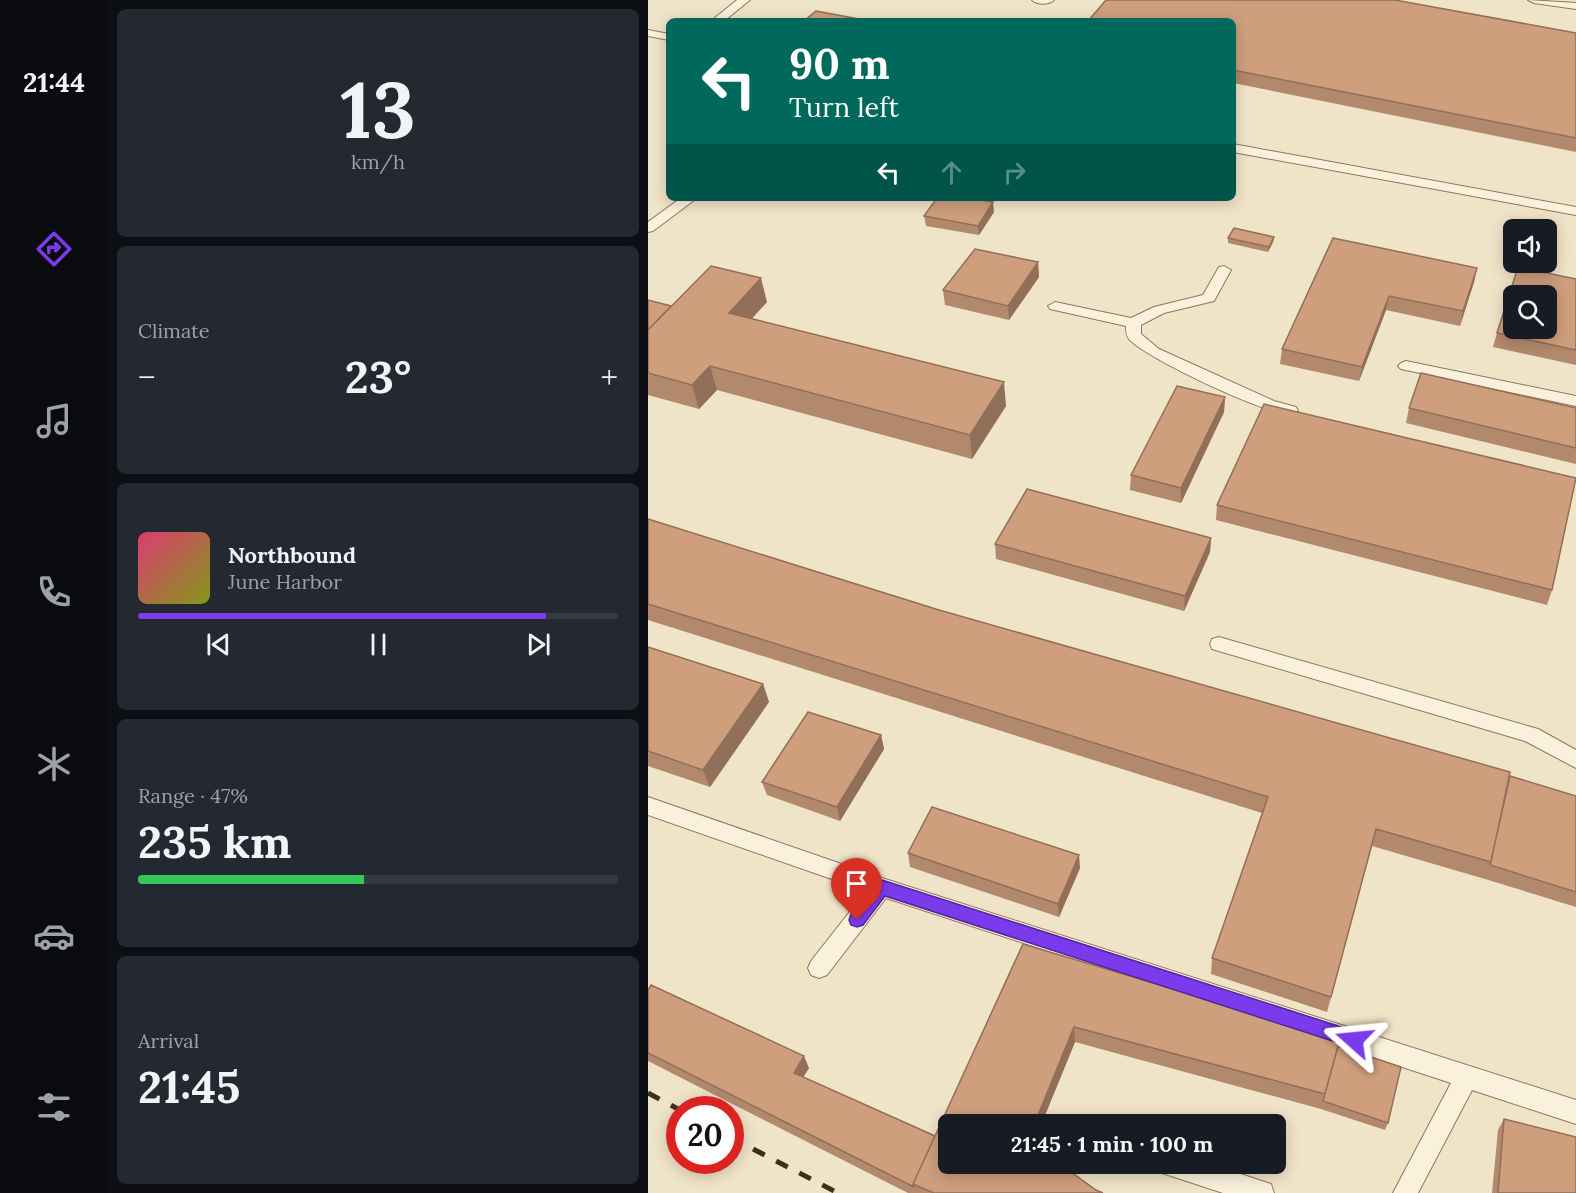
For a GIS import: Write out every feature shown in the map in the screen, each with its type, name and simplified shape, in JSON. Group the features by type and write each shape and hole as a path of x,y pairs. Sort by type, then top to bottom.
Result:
{"lane":[{"path":"721,18 744,0"},
{"path":"1038,0 1048,0"},
{"path":"1534,0 1576,6"},
{"path":"648,33 666,36"},
{"path":"1236,149 1576,211"},
{"path":"648,228 686,201"},
{"path":"1055,306 1133,323 1159,310 1209,298 1224,270"},
{"path":"1133,323 1134,336 1154,352 1268,405 1302,414"},
{"path":"1406,366 1576,401"},
{"path":"1220,644 1531,735 1576,760"},
{"path":"648,806 882,887 1576,1112"},
{"path":"819,968 882,887"},
{"path":"1406,1193 1467,1076"},
{"path":"1202,1174 1262,1193"}],"building":[{"path":"1106,0 1395,0 1576,33 1576,138 1236,71 1236,18 1091,18"},
{"path":"816,11 854,18 808,18"},
{"path":"935,201 993,202 978,226 924,216"},
{"path":"1234,228 1274,237 1269,247 1228,238"},
{"path":"1333,238 1477,268 1463,311 1389,296 1362,367 1282,349"},
{"path":"975,249 1038,262 1008,306 943,290"},
{"path":"711,266 761,278 729,313 1004,382 970,435 710,366 692,385 648,373 648,330"},
{"path":"1516,273 1547,273 1576,279 1576,350 1525,339 1557,339 1557,285 1512,285"},
{"path":"648,300 671,306 648,330"},
{"path":"1503,314 1503,334 1497,333"},
{"path":"1421,373 1576,408 1576,448 1409,408"},
{"path":"1177,386 1225,397 1181,488 1131,475"},
{"path":"1264,404 1576,478 1552,590 1217,505"},
{"path":"1027,489 1211,538 1185,596 995,544"},
{"path":"648,519 939,610 1510,772 1491,862 1376,829 1331,997 1212,958 1268,797 648,604"},
{"path":"648,647 763,684 703,770 648,751"},
{"path":"808,712 881,735 837,807 762,782"},
{"path":"1510,776 1576,796 1576,892 1490,865"},
{"path":"932,807 1079,855 1058,904 908,853"},
{"path":"1023,944 1340,1039 1325,1094 1074,1027 1038,1114 945,1114"},
{"path":"651,985 804,1056 794,1073 935,1136 913,1184 914,1187 744,1101 744,1096 733,1096 648,1053 648,990"},
{"path":"1338,1046 1401,1067 1388,1123 1323,1101"},
{"path":"1504,1119 1576,1137 1576,1193 1498,1193"},
{"path":"938,1129 938,1174 1074,1174 1103,1193 934,1193 913,1184"}],"railway":[{"path":"648,1093 666,1103"},
{"path":"744,1144 838,1193"}],"route":[{"path":"857,920 882,887 1354,1040"}]}
